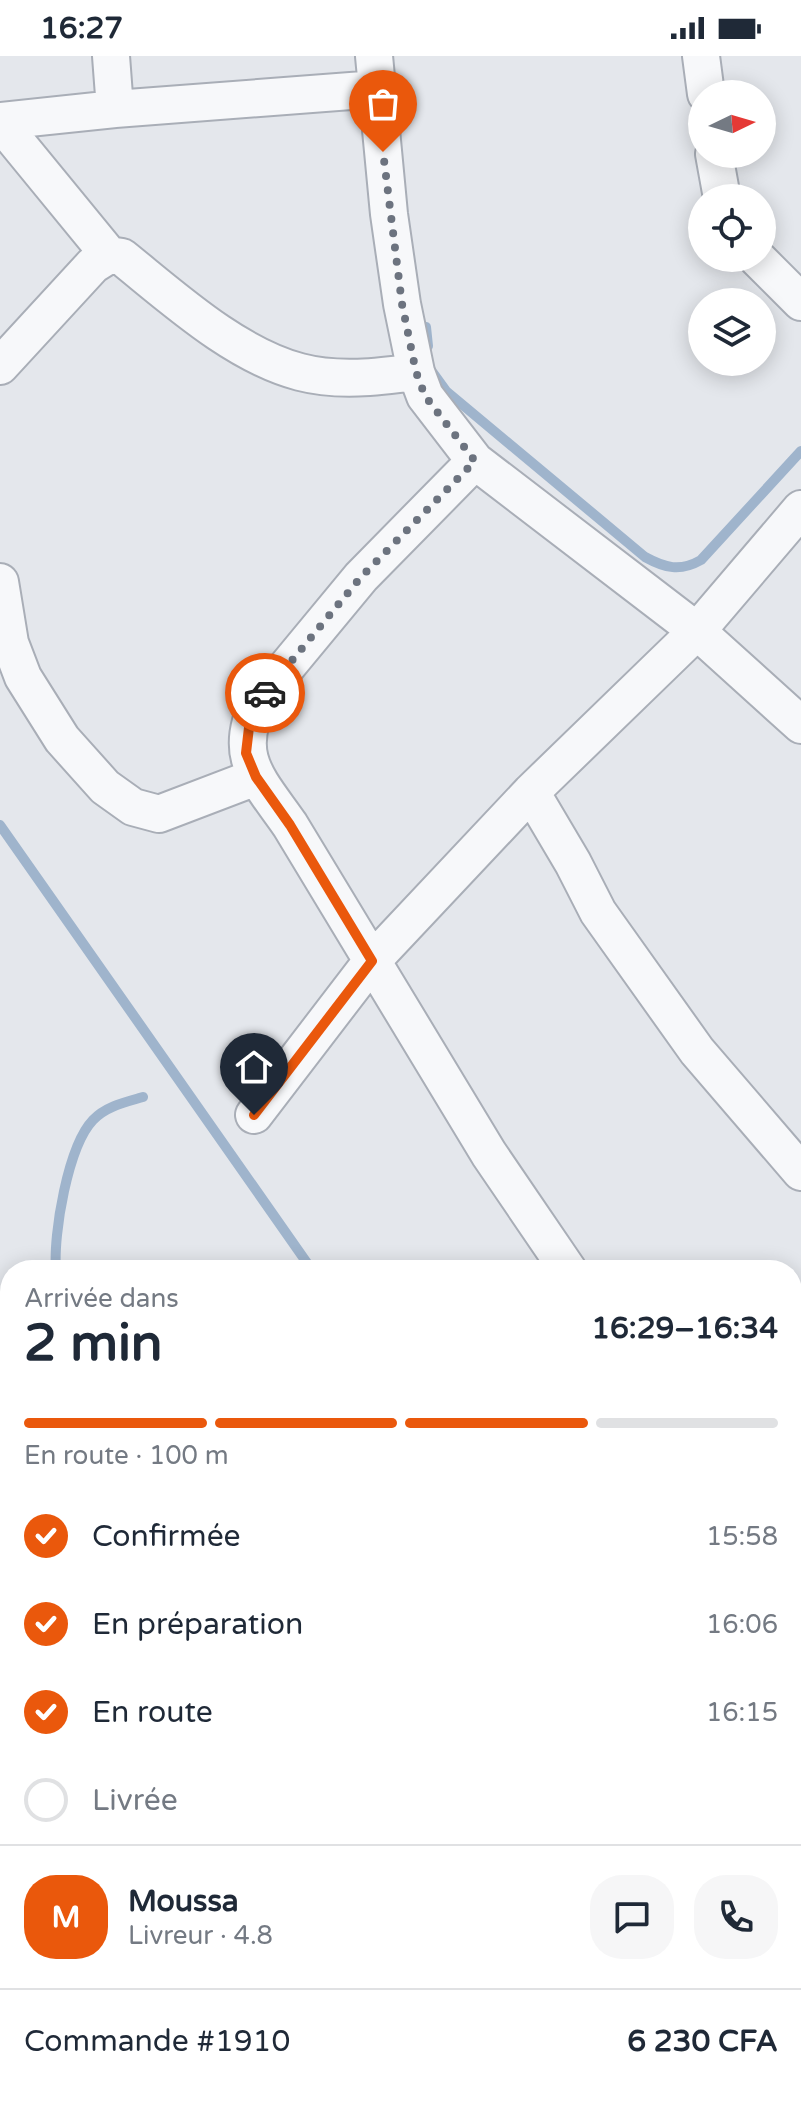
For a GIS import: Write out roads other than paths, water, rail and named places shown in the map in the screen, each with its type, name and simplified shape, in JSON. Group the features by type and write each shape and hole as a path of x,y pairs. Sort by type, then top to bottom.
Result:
{"street":[{"path":"111,56 115,109"},
{"path":"701,56 704,80"},
{"path":"0,122 375,73 402,304 416,372 425,396 475,461 697,631 801,725"},
{"path":"0,122 109,255"},
{"path":"0,366 93,265 109,255 122,257 194,316 253,352 301,372 366,379 416,372"},
{"path":"771,272 801,302"},
{"path":"475,461 361,577 260,699 250,719 246,753 256,777 290,825 489,1154 561,1260"},
{"path":"254,1115 372,961 531,792 697,631 801,509"},
{"path":"0,582 10,643 23,677 62,739 105,787 133,807 159,814 256,777"},
{"path":"531,792 598,912 697,1051 801,1172"}],"waterway":[{"path":"426,327 428,346"},
{"path":"433,373 446,391 645,557 666,566 686,566 701,560 801,451"},
{"path":"0,825 305,1260"},
{"path":"56,1260 64,1191 84,1132 104,1111 143,1097"}]}
